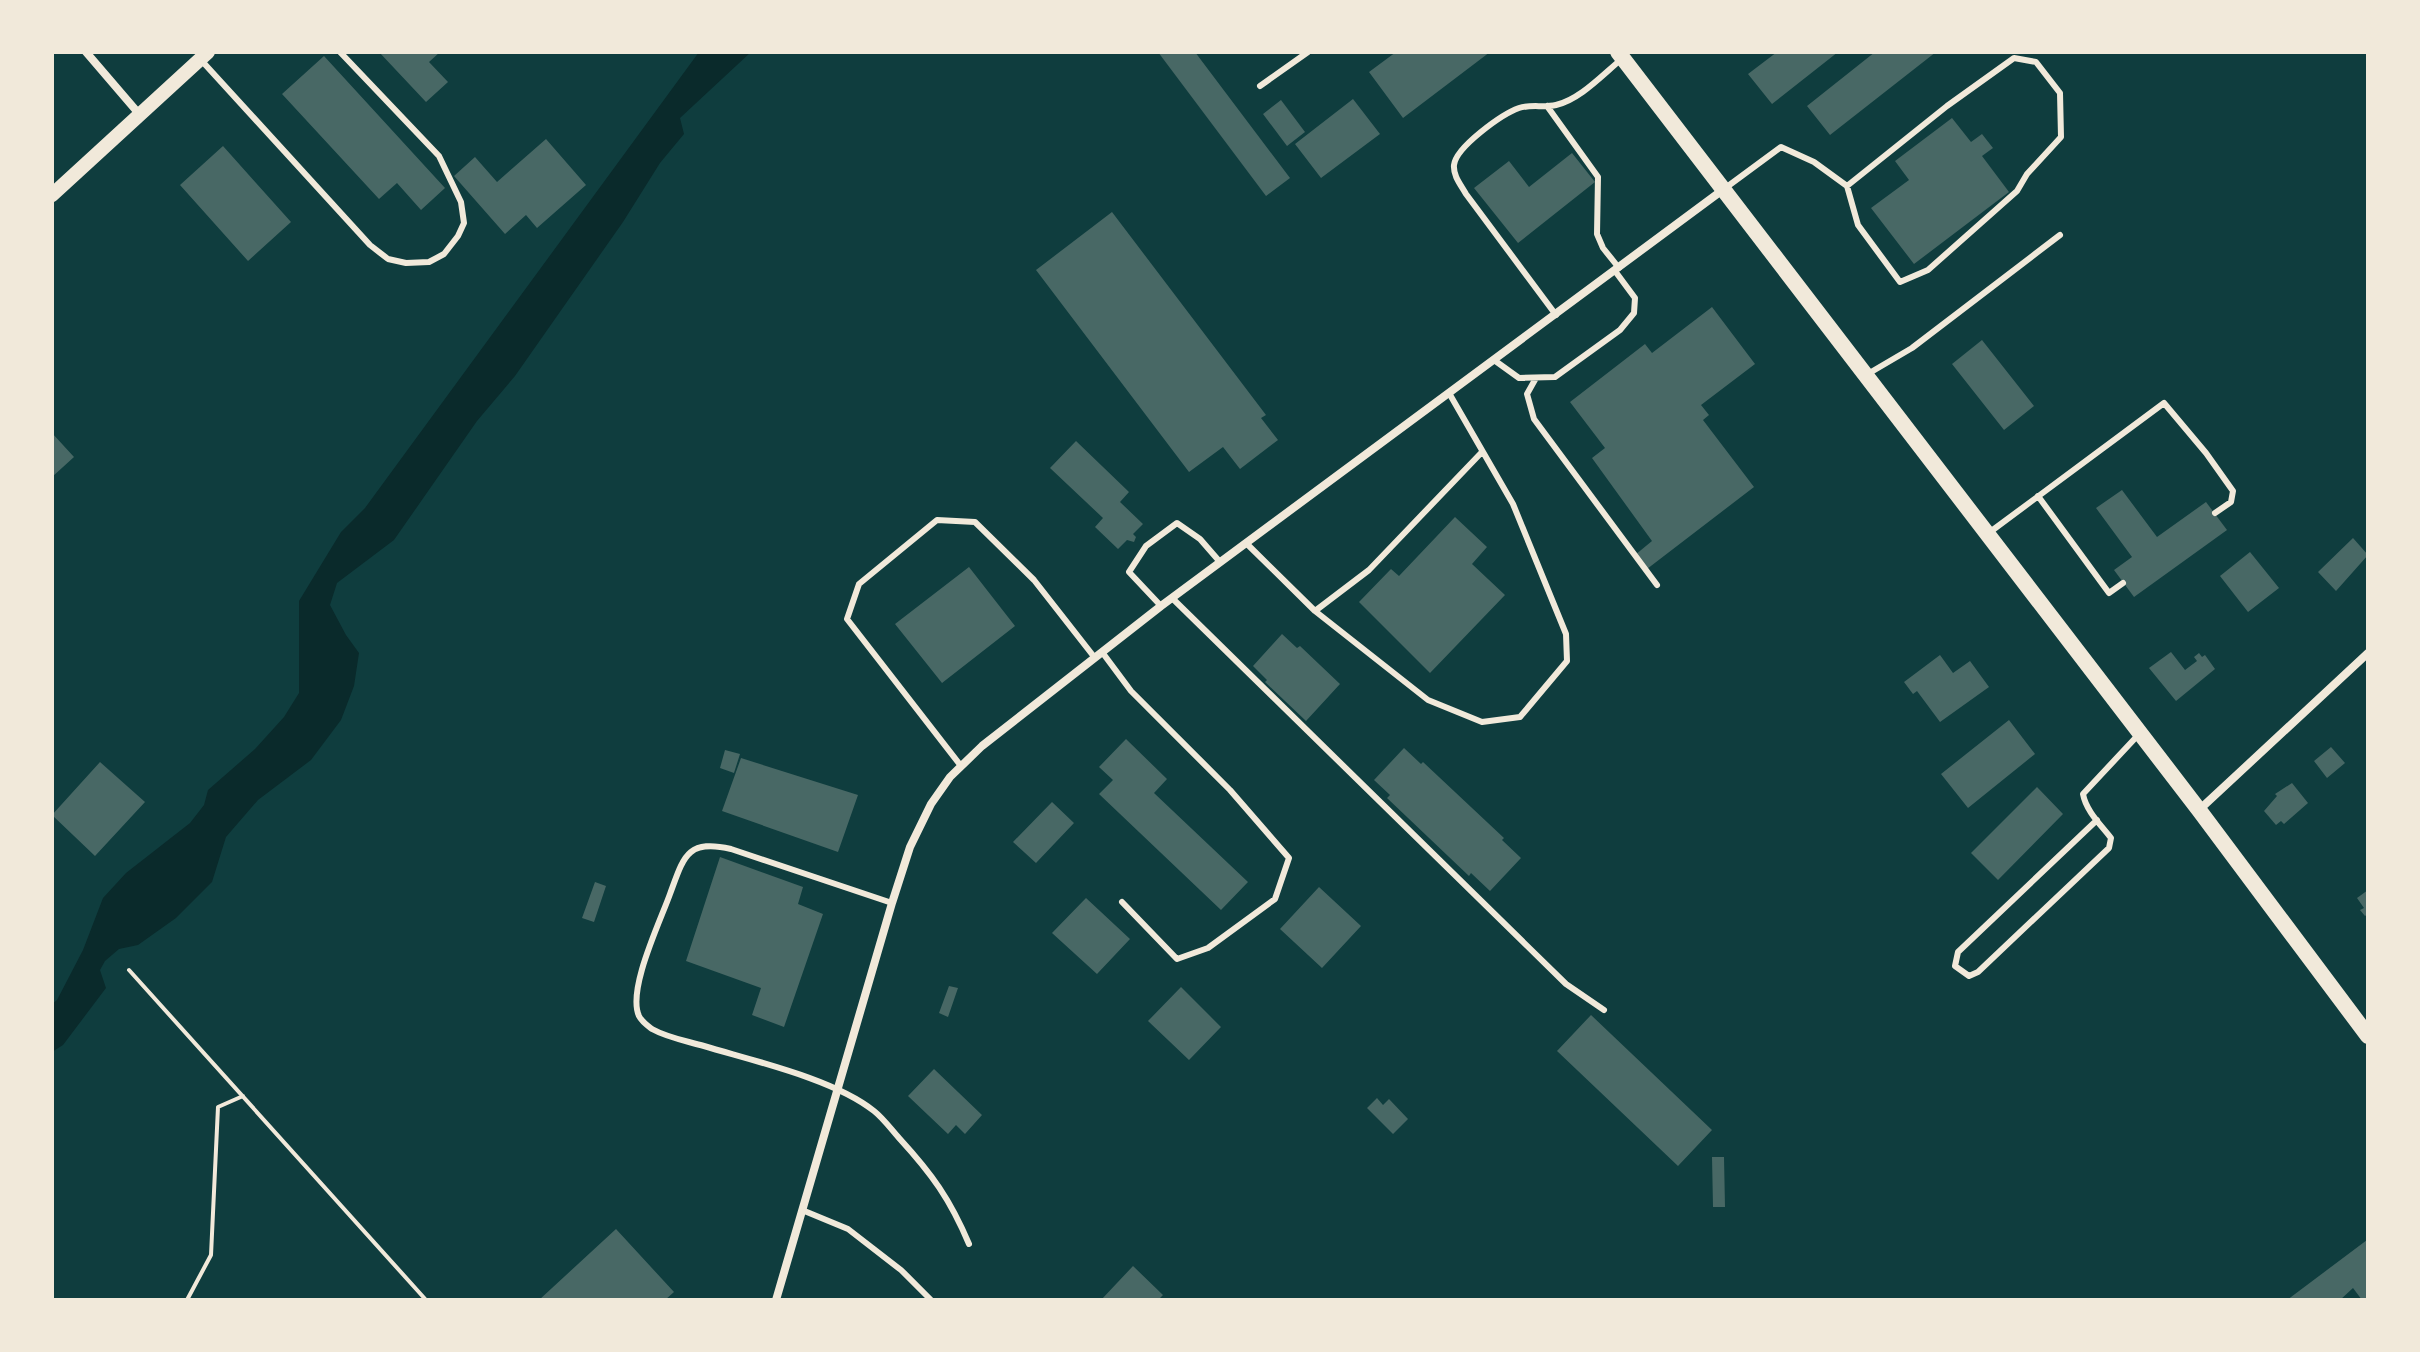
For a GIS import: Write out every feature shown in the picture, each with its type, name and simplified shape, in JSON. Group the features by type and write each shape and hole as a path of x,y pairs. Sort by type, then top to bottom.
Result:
{"main road":[{"path":"1620,55 2199,810 2368,1036"}],"street":[{"path":"86,52 140,115"},
{"path":"52,195 204,56"},
{"path":"776,1300 910,847 931,804 950,777 982,746 1161,606 1724,189"},
{"path":"2199,810 2368,653"}],"lane":[{"path":"204,56 370,245 388,259 406,263 429,262 444,254 458,236 464,223 461,202 439,156 340,52"},
{"path":"1260,86 1308,52"},
{"path":"1556,315 1466,194 1456,177 1454,164 1472,140 1506,114 1521,108 1555,106 1574,97 1620,55"},
{"path":"1724,189 1781,147 1814,162 1847,186 1858,225 1900,282 1928,270 2017,191 2027,174 2061,137 2060,93 2036,62 2014,58 1947,106 1847,186"},
{"path":"1494,360 1519,378 1555,377 1620,330 1634,313 1635,298 1597,234 1598,177 1547,106"},
{"path":"1866,375 1912,348 2060,235"},
{"path":"1536,378 1527,394 1534,419 1657,585"},
{"path":"1246,543 1315,611 1428,700 1482,722 1520,717 1567,661 1566,634 1513,504 1449,393"},
{"path":"1988,534 2164,403 2233,491 2231,502 2215,513"},
{"path":"1315,611 1369,570 1482,452"},
{"path":"2038,496 2109,593 2123,583"},
{"path":"961,766 847,619 859,584 937,520 975,522 1034,580 1131,691 1230,790 1289,858 1275,899 1208,948 1177,959 1122,902"},
{"path":"1161,606 1129,572 1146,546 1177,523 1200,539 1220,562"},
{"path":"1172,598 1566,984 1604,1010"},
{"path":"2097,820 1958,952 1955,966 1969,976 1978,972 2109,848 2111,838 2085,803 2083,794 2140,733"},
{"path":"892,903 731,849 699,845 679,868 644,965 636,997 638,1015 652,1029 836,1090 874,1111 928,1170 952,1205 969,1244"},
{"path":"802,1210 848,1229 901,1270 931,1300"}],"path":[{"path":"129,970 426,1300"},
{"path":"187,1300 211,1255 218,1107 243,1096"}],"water":[{"path":"699,52 751,52 680,118 684,134 660,163 623,222 515,376 477,421 394,540 337,583 330,605 359,653 354,686 341,720 311,760 258,800 226,837 212,882 176,918 138,945 119,949 105,961 100,970 106,988 63,1045 52,1052 52,1004 83,950 103,898 126,873 190,823 204,805 208,790 255,749 284,717 299,693 299,601 341,532 365,508"}],"building":[{"path":"379,52 440,52 429,62 448,82 426,102"},
{"path":"1158,52 1195,52 1290,178 1266,196"},
{"path":"1396,52 1490,52 1403,118 1369,72"},
{"path":"1777,52 1838,52 1772,104 1748,74"},
{"path":"1875,52 1936,52 1830,135 1807,106"},
{"path":"324,56 445,188 421,210 397,183 379,199 282,94"},
{"path":"1353,99 1380,134 1321,178 1295,144"},
{"path":"1281,100 1305,132 1287,146 1263,114"},
{"path":"1952,118 1971,142 1982,134 1993,148 1982,156 2009,192 1914,264 1871,208 1909,180 1895,161"},
{"path":"546,139 586,185 537,228 526,215 505,234 454,176 475,157 497,182"},
{"path":"223,146 291,222 248,261 180,185"},
{"path":"1572,153 1595,182 1518,243 1474,188 1509,161 1529,187"},
{"path":"1112,212 1266,415 1261,418 1278,440 1240,469 1223,447 1189,472 1036,270"},
{"path":"1712,307 1755,364 1701,405 1709,415 1703,420 1754,487 1647,569 1635,555 1652,541 1592,458 1605,448 1570,402 1645,344 1652,353"},
{"path":"1982,340 2034,406 2004,430 1952,364"},
{"path":"52,433 74,457 52,477"},
{"path":"1076,441 1129,492 1120,502 1143,524 1133,534 1136,537 1134,542 1127,540 1118,549 1095,527 1103,518 1050,468"},
{"path":"2122,490 2157,537 2206,502 2227,530 2134,597 2114,570 2132,557 2096,508"},
{"path":"1455,517 1487,547 1472,564 1505,595 1430,673 1359,602 1391,569 1399,576"},
{"path":"2353,538 2368,555 2336,591 2318,572"},
{"path":"2250,552 2279,588 2248,612 2220,576"},
{"path":"969,567 1015,626 942,683 895,624"},
{"path":"1282,634 1297,648 1300,646 1340,684 1306,721 1265,682 1267,680 1253,666"},
{"path":"2171,652 2185,670 2197,661 2194,657 2199,653 2202,657 2205,655 2215,669 2176,701 2149,668"},
{"path":"1940,655 1953,673 1970,661 1989,687 1940,722 1917,691 1913,694 1904,682"},
{"path":"2009,720 2035,754 1968,808 1941,774"},
{"path":"1126,739 1167,779 1154,793 1248,882 1221,910 1099,794 1113,780 1099,767"},
{"path":"2331,747 2345,763 2327,778 2314,761"},
{"path":"1404,748 1504,838 1502,840 1521,858 1490,891 1471,873 1469,876 1387,798 1390,795 1374,780"},
{"path":"725,750 740,754 734,773 720,768"},
{"path":"741,758 858,795 838,852 722,811"},
{"path":"100,762 145,802 95,856 52,815"},
{"path":"2292,783 2308,803 2284,824 2281,821 2276,825 2264,811 2277,796 2275,794"},
{"path":"2037,787 2063,814 1998,880 1971,853"},
{"path":"1052,802 1074,823 1036,863 1013,842"},
{"path":"720,857 803,887 798,904 823,914 784,1027 752,1015 761,988 686,961"},
{"path":"595,882 606,886 594,922 582,918"},
{"path":"1319,887 1361,926 1322,968 1280,929"},
{"path":"2368,890 2368,914 2365,916 2357,898"},
{"path":"1086,898 1130,939 1097,974 1052,933"},
{"path":"949,986 958,988 948,1017 939,1013"},
{"path":"1181,987 1221,1027 1189,1060 1148,1021"},
{"path":"1591,1015 1712,1130 1678,1166 1557,1051"},
{"path":"934,1069 982,1115 965,1134 956,1125 948,1134 908,1096"},
{"path":"1377,1098 1383,1105 1389,1099 1408,1119 1393,1134 1367,1108"},
{"path":"1712,1157 1724,1157 1725,1207 1713,1207"},
{"path":"616,1229 674,1292 665,1300 539,1300"},
{"path":"2367,1240 2368,1300 2362,1300 2353,1288 2340,1300 2287,1300"},
{"path":"1133,1266 1163,1295 1158,1300 1101,1300"}]}
